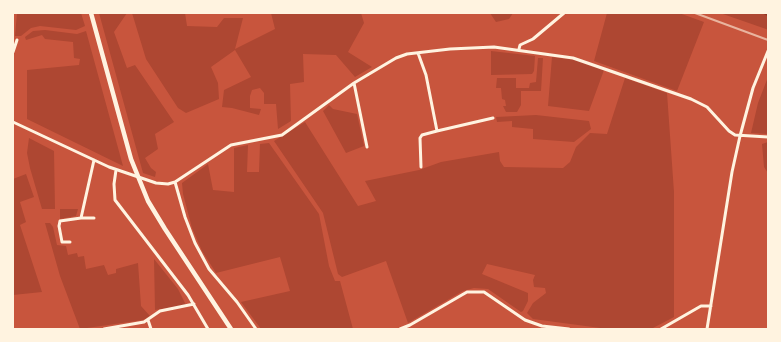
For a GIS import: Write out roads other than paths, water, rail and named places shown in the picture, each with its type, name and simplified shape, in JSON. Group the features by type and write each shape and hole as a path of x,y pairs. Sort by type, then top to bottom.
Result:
{"highway":[{"path":"91,13 131,159 148,201 164,229 231,329"}],"street":[{"path":"519,49 520,45 533,39 564,13"},
{"path":"13,52 17,40"},
{"path":"13,122 116,170 156,183 175,182 231,145 282,135 354,83 396,58 418,53 450,49 494,47 519,49 573,58 691,99 707,107 729,131 740,136 768,137"},
{"path":"707,329 732,172 753,88 768,51"},
{"path":"418,53 426,75 437,131"},
{"path":"354,83 367,147"},
{"path":"421,166 420,138 422,135 493,118"},
{"path":"81,218 94,160"},
{"path":"116,170 114,184 115,200 194,304 208,329"},
{"path":"175,182 193,237 209,269 237,302 256,329"},
{"path":"70,242 62,242 58,226 60,221 94,218"},
{"path":"400,329 410,325 467,292 484,292 525,320 542,326 569,329"},
{"path":"104,329 148,320 160,311 194,304"},
{"path":"661,329 701,306 711,306"},
{"path":"148,320 151,329"}],"waterway":[{"path":"764,13 768,15"}],"railway":[{"path":"695,13 768,40"}]}
